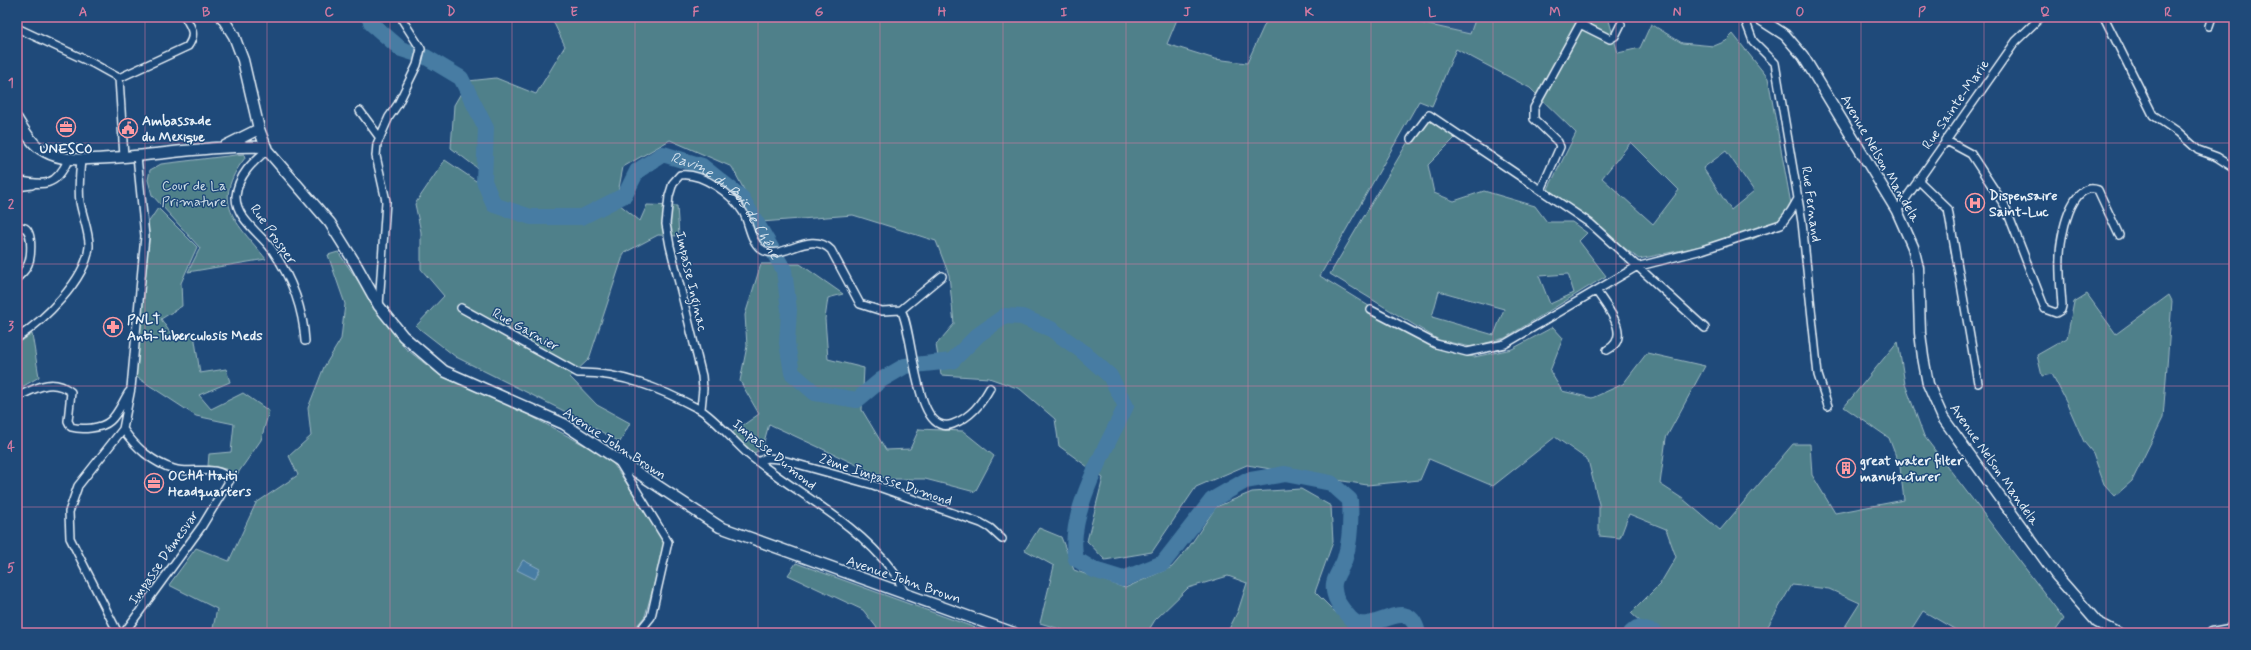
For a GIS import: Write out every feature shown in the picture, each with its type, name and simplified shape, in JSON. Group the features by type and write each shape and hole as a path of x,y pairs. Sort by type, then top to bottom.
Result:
{"street":[{"path":"119,78 188,46 193,39 193,30 185,17"},
{"name":"Avenue John Brown","path":"222,17 234,36 243,60 259,129 267,148 274,159 330,223 355,262 379,306 403,336 444,371 564,424 687,507 720,527 1014,633"},
{"name":"Rue Fernand","path":"1744,17 1753,41 1775,63 1798,197 1818,375 1828,406"},
{"name":"Avenue Nelson Mandela","path":"1757,17 1785,35 1803,56 1898,211 1913,247 1918,268 1920,333 1923,357 1928,384 1943,418 2056,575 2097,622 2118,633"},
{"name":"Rue Sainte-Marie","path":"1898,211 1945,140 2016,41 2041,17"},
{"path":"2104,17 2153,115 2178,132 2198,150 2217,157 2234,168"},
{"path":"2209,26 2212,17"},
{"path":"1541,190 1560,147 1558,142 1534,119 1534,108 1582,20 1610,39 1615,36 1621,24"},
{"path":"379,306 386,201 376,156 380,138 417,65 421,49 403,21"},
{"path":"17,28 92,63 119,78"},
{"path":"119,78 124,157"},
{"path":"360,111 380,138"},
{"path":"1411,139 1429,115 1591,224 1636,267 1705,328"},
{"path":"17,119 27,135 43,151 68,160 137,156 221,148 267,148"},
{"path":"221,148 259,129"},
{"path":"1945,140 1971,154 2005,206 2045,309 2049,312 2056,313 2061,310 2060,256 2062,234 2075,198 2080,192 2094,188 2098,190 2119,235"},
{"name":"Rue Prosper","path":"267,148 248,166 239,182 236,197 242,214 272,250 290,280 300,301 305,342"},
{"path":"118,633 70,538 69,512 78,486 123,429 131,388 145,236 137,156"},
{"path":"17,338 32,329 52,311 81,272 88,253 89,245 79,201 81,159"},
{"path":"17,187 52,182 62,173 68,160"},
{"name":"Impasse Inginac","path":"700,409 703,389 702,376 666,224 669,196 673,183 680,175 690,173 702,177 720,188 743,211 755,242 759,248 768,252 780,251 816,242 824,244 831,250 860,304 882,311 901,310"},
{"path":"17,180 36,184"},
{"path":"1918,180 1948,209 1978,383"},
{"path":"1371,310 1436,344 1467,352 1505,344 1597,292 1636,267 1702,250 1781,224 1791,212 1798,197"},
{"path":"17,226 25,228 30,234 29,260 27,268 17,278"},
{"path":"942,276 901,310 905,316 922,401 934,421 940,426 949,425 966,417 981,403 990,388"},
{"path":"1597,292 1611,312 1619,332 1618,339 1615,344 1607,350"},
{"name":"Rue Garnier","path":"462,308 578,373"},
{"name":"Impasse Dumond","path":"578,373 596,372 648,384 700,409 758,462 841,520 870,545 893,571 905,594"},
{"path":"17,396 52,383 63,385 71,392 68,421 71,427 78,429 97,426 110,421 131,388"},
{"name":"Impasse Démesvar","path":"123,429 130,440 152,459 175,470 215,471 226,474 230,480 202,526 124,633"},
{"path":"616,458 668,542 650,617 640,632"},
{"name":"2ème Impasse Dumond","path":"758,462 766,458 779,458 863,482 981,523 990,528 1002,539"},
{"path":"2212,633 2234,629"}],"shaded area":[{"path":"1394,17 1476,17 1470,34"},
{"path":"523,560 540,569 535,579 517,570"}],"green space":[{"path":"551,17 1178,17 1167,44 1215,59 1247,63 1268,17 1394,17 1470,34 1476,17 1608,17 1618,53 1640,48 1651,24 1682,43 1714,46 1726,41 1733,34 1768,78 1791,204 1779,226 1751,240 1716,243 1639,259 1548,189 1576,133 1530,88 1456,49 1432,106 1419,101 1320,276 1437,348 1474,357 1512,349 1553,327 1563,338 1550,371 1562,391 1592,398 1623,384 1647,353 1705,366 1666,438 1660,484 1683,499 1720,530 1793,444 1810,444 1812,475 1835,513 1904,500 1900,467 1889,438 1844,407 1898,341 1905,384 1924,436 2064,619 2054,633 1961,633 1923,611 1909,633 1841,633 1860,603 1829,589 1792,585 1764,633 1647,633 1643,624 1631,613 1660,584 1676,557 1666,529 1629,514 1620,538 1599,536 1599,504 1588,460 1555,437 1493,486 1429,459 1420,480 1367,485 1247,465 1196,487 1152,552 1105,560 1087,541 1103,478 1059,446 1055,419 1020,389 989,378 941,375 936,345 954,324 949,275 936,241 853,215 761,222 732,167 670,140 623,167 618,193 580,213 532,212 498,200 485,174 451,148 454,105 468,81 496,78 536,94 565,46","holes":["1631,142 1679,190 1653,224 1602,178","1726,151 1754,191 1731,210 1703,168"]},
{"path":"1423,116 1456,137 1428,165 1434,193 1454,201 1484,191 1535,206 1547,222 1572,222 1587,233 1579,241 1606,276 1505,338 1471,347 1439,340 1330,274","holes":["1568,274 1574,293 1550,304 1539,276","1439,291 1504,309 1494,335 1432,317"]},
{"name":"Cour de La Primature","path":"244,154 245,158 235,174 229,188 228,200 231,212 237,223 266,259 188,272 200,248 152,195 148,180 150,170 161,164"},
{"path":"445,160 479,183 489,206 532,221 588,219 619,204 640,221 647,205 677,206 679,236 658,235 624,253 589,359 570,377 597,405 630,423 620,442 562,410 456,357 416,326 444,296 421,269 421,232 415,204"},
{"path":"158,208 197,247 181,283 182,306 161,319 173,337 194,334 200,373 226,369 230,382 199,395 211,409 243,393 269,411 261,440 236,476 226,469 208,466 209,454 231,452 234,424 196,416 135,376 149,239 148,223"},
{"path":"338,252 405,348 437,373 516,408 610,459 666,542 645,616 631,633 212,633 217,609 169,585 196,548 229,561 256,503 298,475 289,456 311,436 308,408 324,367 341,339 345,304 328,255"},
{"path":"761,264 800,264 843,294 828,298 825,319 828,359 864,368 862,410 886,450 910,449 919,429 963,431 994,456 975,492 925,479 887,479 769,424 762,449 754,453 732,433 759,414 740,381 747,346 745,315"},
{"path":"2087,294 2116,334 2169,295 2172,301 2163,418 2132,481 2115,496 2104,484 2093,453 2084,442 2052,374 2042,376 2037,355 2067,338 2074,302"},
{"path":"32,334 39,377 17,390 17,344"},
{"path":"1301,489 1331,506 1333,542 1315,592 1352,629 1351,633 1227,633 1238,611 1247,583 1228,576 1188,588 1155,620 1147,633 1073,633 1040,623 1054,566 1025,550 1039,528 1061,537 1074,570 1125,588 1172,567 1189,547 1216,507 1252,492"},
{"path":"796,563 991,633 881,633 863,610 788,575"}],"waterway":[{"name":"Ravine du Bois de Chêne","path":"369,17 372,24 401,49 426,57 461,78 486,128 484,181 494,205 531,217 582,217 625,195 637,171 663,154 702,166 742,198 784,270 789,310 787,343 792,373 815,393 857,400 881,380 905,366 952,361 978,335 1005,316 1022,317 1051,329 1082,351 1110,376 1126,406 1090,481 1082,502 1077,523 1074,542 1076,559 1094,570 1123,579 1163,563 1212,500 1245,481 1285,474 1331,483 1350,500 1350,522 1347,551 1334,583 1334,593 1336,598 1340,606 1350,618 1358,623 1368,624 1397,615 1406,616 1413,621 1418,633"},
{"name":"Ravine du Bois de Chêne","path":"1631,633 1637,628 1656,633"}],"place":[{"name":"UNESCO","path":"66,127"},
{"name":"Ambassade du Mexique","path":"128,128"},
{"name":"Dispensaire Saint-Luc","path":"1975,203"},
{"name":"PNLT Anti-Tuberculosis Meds","path":"113,327"},
{"name":"great water filter manufacturer","path":"1846,468"},
{"name":"OCHA Haiti Headquarters","path":"154,483"}]}
